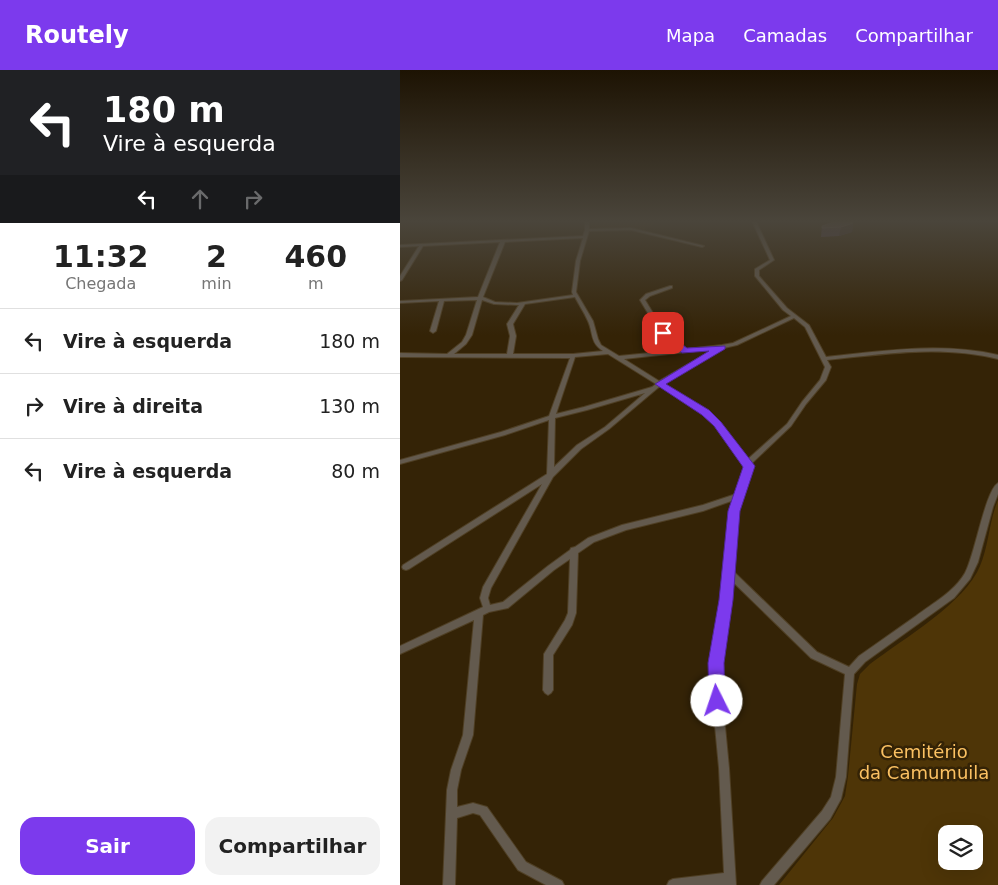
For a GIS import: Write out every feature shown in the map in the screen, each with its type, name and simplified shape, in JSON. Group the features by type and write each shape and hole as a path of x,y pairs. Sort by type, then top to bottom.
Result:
{"street":[{"path":"400,280 413,259"},
{"path":"449,355 467,339 480,298 496,259"},
{"path":"579,259 574,292 591,321 595,339 599,346 657,386 706,413 718,424 748,463 749,470 734,511 726,600 716,663 730,881 673,885"},
{"path":"748,463 789,425 823,380 828,367 807,326 794,317 757,276 758,270 772,259"},
{"path":"670,287 648,295 642,300 665,337 685,351"},
{"path":"400,302 480,298 494,303 523,303 575,296"},
{"path":"433,331 442,300"},
{"path":"510,355 513,345 510,324 523,303"},
{"path":"618,358 722,348 794,317"},
{"path":"406,567 550,475 579,447 607,428 657,386 722,348"},
{"path":"825,359 958,349 981,352 998,357"},
{"path":"400,356 572,356 608,352"},
{"path":"449,885 451,814 456,770 468,735 484,611 484,597 487,587 550,475 552,417 572,356"},
{"path":"400,462 511,432 552,417 585,409 657,386"},
{"path":"766,885 826,816 836,799 841,777 850,672 862,659 951,595 967,577 974,562 989,507 998,486"},
{"path":"400,650 484,611 505,605 574,550 591,540 625,527 703,508 739,496"},
{"path":"548,690 549,654 569,622 572,613 574,550"},
{"path":"728,572 814,655 850,672"},
{"path":"451,814 473,808 483,811 522,866 558,885"}],"green space":[{"name":"Cemitério da Camumuila","path":"998,500 998,885 779,885 833,818 845,796 857,684 860,674 870,664 932,620 947,607 972,580 983,558"}],"route":[{"path":"663,333 665,337 685,351 722,348 659,384 696,405 706,413 718,424 749,466 734,511 726,600 716,663 717,701"}]}
